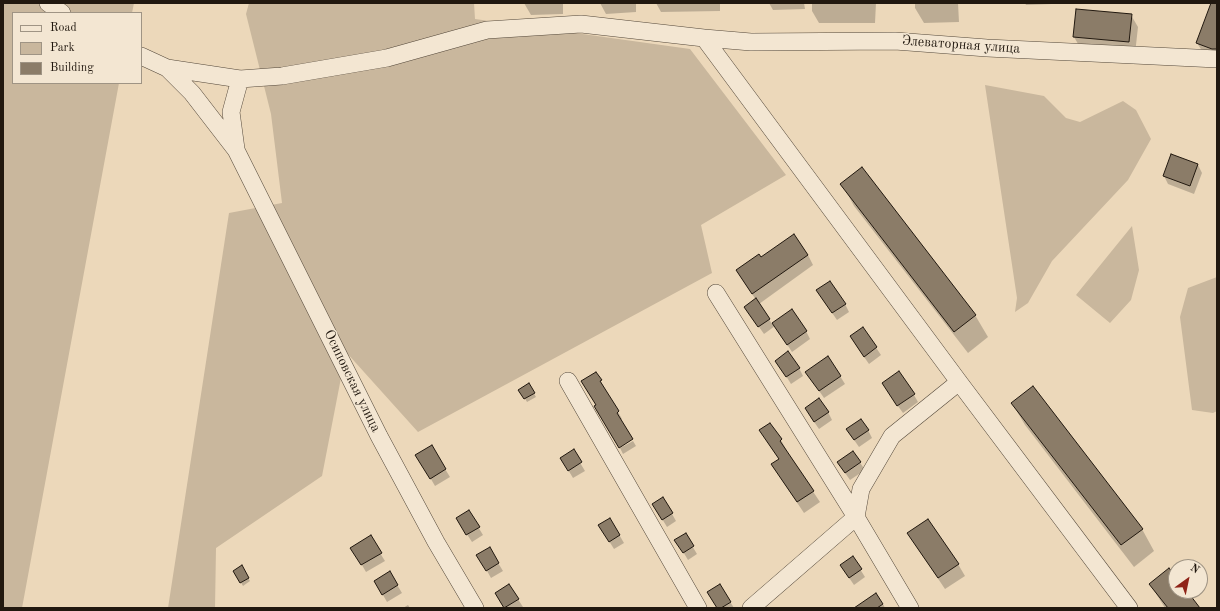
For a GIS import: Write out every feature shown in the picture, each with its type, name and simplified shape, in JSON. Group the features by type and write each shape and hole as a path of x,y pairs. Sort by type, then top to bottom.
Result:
{"street":[{"path":"48,3 61,12"},
{"name":"Элеваторная улица","path":"167,68 240,79 282,76 386,58 487,30 581,24 751,42 895,41 987,48 1217,59"},
{"path":"704,38 1129,608"},
{"path":"142,56 167,68 192,92 236,150"},
{"path":"236,150 231,112 240,79"},
{"name":"Осиповская улица","path":"236,150 379,436 436,542 475,608"},
{"path":"716,293 856,517 910,608"},
{"path":"568,381 698,608"},
{"path":"751,608 856,517 861,489 892,436 959,382"}],"green space":[{"path":"3,3 134,3 132,12 12,12 12,84 119,84 22,608 3,608"},
{"path":"249,3 474,3 475,19 690,49 786,175 701,225 712,273 418,432 346,352 322,476 216,548 215,608 168,608 229,213 282,203 271,114 246,14"},
{"path":"985,85 1044,96 1066,118 1080,122 1123,101 1136,110 1151,139 1128,180 1052,261 1028,303 1015,312 1017,298"},
{"path":"1132,226 1139,270 1131,300 1110,323 1076,295"},
{"path":"1217,277 1217,411 1213,413 1192,410 1180,317 1188,288"}],"building":[{"path":"1211,3 1217,3 1217,49 1212,49 1196,43"},
{"path":"1076,9 1132,14 1129,42 1073,37"},
{"path":"1171,154 1198,164 1190,186 1163,176"},
{"path":"862,167 976,315 954,332 840,184"},
{"path":"794,234 808,255 752,294 736,270 759,254 761,257"},
{"path":"830,281 846,304 832,313 816,290"},
{"path":"756,298 770,319 758,327 744,307"},
{"path":"792,309 807,331 787,345 772,323"},
{"path":"863,327 877,347 864,357 850,336"},
{"path":"788,351 800,368 786,377 775,361"},
{"path":"828,356 841,376 819,391 805,372"},
{"path":"899,371 915,394 897,406 882,383"},
{"path":"596,372 619,411 617,413 633,439 619,448 594,406 596,405 581,381"},
{"path":"529,383 535,393 524,399 518,390"},
{"path":"1033,386 1143,529 1121,545 1011,403"},
{"path":"819,398 829,412 814,422 805,408"},
{"path":"861,419 869,430 854,440 846,429"},
{"path":"770,423 782,439 780,441 814,491 797,502 771,464 779,459 759,430"},
{"path":"432,445 446,469 430,479 415,455"},
{"path":"574,449 582,462 568,471 560,458"},
{"path":"853,451 861,462 845,473 837,462"},
{"path":"663,497 673,513 662,520 652,504"},
{"path":"469,510 480,527 466,535 456,518"},
{"path":"610,518 620,535 609,542 598,525"},
{"path":"928,519 959,564 938,578 907,533"},
{"path":"686,533 694,546 683,553 674,540"},
{"path":"371,535 382,553 361,565 350,548"},
{"path":"490,547 499,563 486,571 476,555"},
{"path":"853,556 862,569 849,578 840,565"},
{"path":"242,565 249,578 240,583 233,571"},
{"path":"1168,569 1168,599 1193,599 1200,608 1168,608 1149,584"},
{"path":"390,571 398,585 382,595 374,581"},
{"path":"509,584 519,599 504,608 495,593"},
{"path":"720,584 731,602 721,608 717,608 707,592"},
{"path":"876,593 883,604 877,608 854,608"}]}
